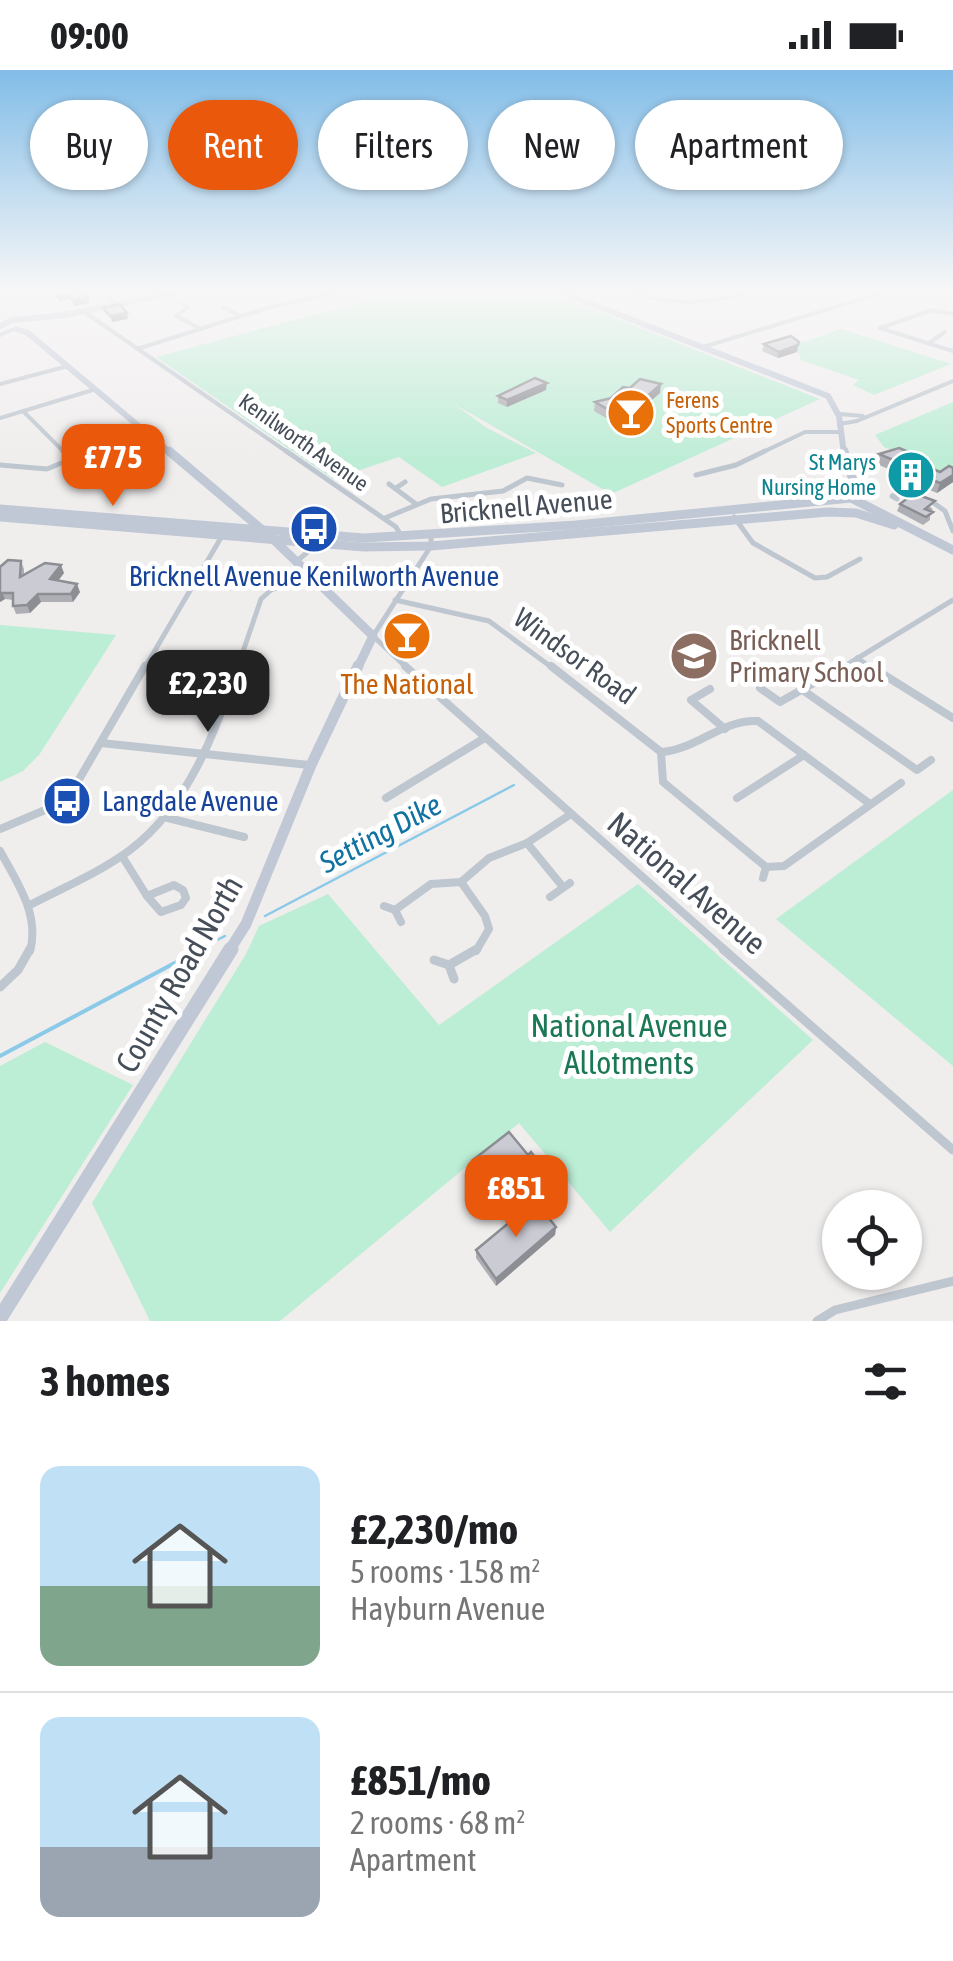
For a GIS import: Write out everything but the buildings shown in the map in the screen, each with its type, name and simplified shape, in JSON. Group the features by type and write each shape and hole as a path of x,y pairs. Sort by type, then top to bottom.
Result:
{"street":[{"name":"National Avenue","path":"50,347 273,539 483,739 953,1150"},
{"name":"Kenilworth Avenue","path":"134,347 384,519 402,538"},
{"path":"138,350 146,347"},
{"path":"704,347 816,390 835,404 847,482 840,500 851,512 914,532"},
{"path":"0,384 68,366"},
{"path":"696,476 736,465 805,432 840,428 953,382"},
{"path":"0,418 96,389"},
{"path":"0,465 59,468 71,459 23,411"},
{"path":"839,414 868,416"},
{"path":"384,519 416,504 512,491 527,478 540,475 562,485"},
{"path":"405,482 392,486 416,504"},
{"path":"847,482 863,502 953,550"},
{"path":"898,499 892,496 904,490 940,505 953,531"},
{"name":"Bricknell Avenue","path":"733,516 840,500 863,502"},
{"path":"851,512 862,512 863,502"},
{"path":"0,829 44,810 80,780 220,532 241,512"},
{"name":"Bricknell Avenue","path":"1,513 318,544 431,541 733,516 851,512"},
{"path":"733,516 752,544 816,578 827,577 860,560"},
{"name":"Bricknell Avenue","path":"220,532 263,531 364,543 402,538 431,541"},
{"name":"County Road North","path":"0,1318 246,924 311,765 366,649 431,541"},
{"path":"296,561 318,544"},
{"path":"28,906 122,856 164,816 188,783 202,752 264,594 311,574"},
{"name":"Windsor Road","path":"396,600 489,621 624,720 661,752 664,782 766,868"},
{"path":"760,688 780,702 952,602"},
{"path":"366,649 390,652"},
{"path":"856,658 953,718"},
{"path":"710,689 691,700 726,728"},
{"path":"804,691 917,770 931,760"},
{"path":"661,752 689,750 740,720 758,722 870,804"},
{"path":"386,798 483,739"},
{"path":"101,743 311,765"},
{"path":"737,798 804,756"},
{"path":"763,878 766,868 784,866 901,782"},
{"path":"395,910 431,884 461,882 488,858 528,842 571,814"},
{"path":"164,816 244,837"},
{"path":"528,842 567,885 550,897"},
{"path":"0,852 28,906 36,939 22,964 0,987"},
{"path":"122,856 147,896 161,912 181,905 186,898 183,890 174,885 147,896"},
{"path":"434,960 448,964 476,951 489,930 485,916 461,882"},
{"path":"384,906 395,910 401,922"},
{"path":"448,964 454,979"},
{"path":"817,1321 835,1310 953,1281"}],"green space":[{"path":"192,347 689,347 820,399 611,494 454,404 487,428 536,453 442,487 399,457 333,479 156,357"},
{"path":"797,347 899,347 951,364 874,395 853,385 859,380 801,360"},
{"path":"953,402 953,473 944,473 884,447 875,435"},
{"path":"0,625 116,635 39,755 23,771 0,782"},
{"path":"953,790 953,1066 776,919"},
{"name":"National Avenue Allotments","path":"638,884 813,1040 610,1232 519,1123 280,1321 150,1321 92,1203 246,954 259,926 328,894 439,1025"},
{"path":"45,1042 133,1085 0,1293 0,1066"}],"waterway":[{"name":"Setting Dike","path":"265,916 514,785"},
{"name":"Setting Dike","path":"196,951 225,936"},
{"name":"Setting Dike","path":"0,1056 201,949"}],"place":[{"name":"Ferens Sports Centre","path":"631,413"},
{"name":"St Marys Nursing Home","path":"911,475"},
{"name":"Bricknell Avenue Kenilworth Avenue","path":"314,529"},
{"name":"The National","path":"407,636"},
{"name":"Bricknell Primary School","path":"694,656"},
{"name":"Langdale Avenue","path":"67,801"}]}
